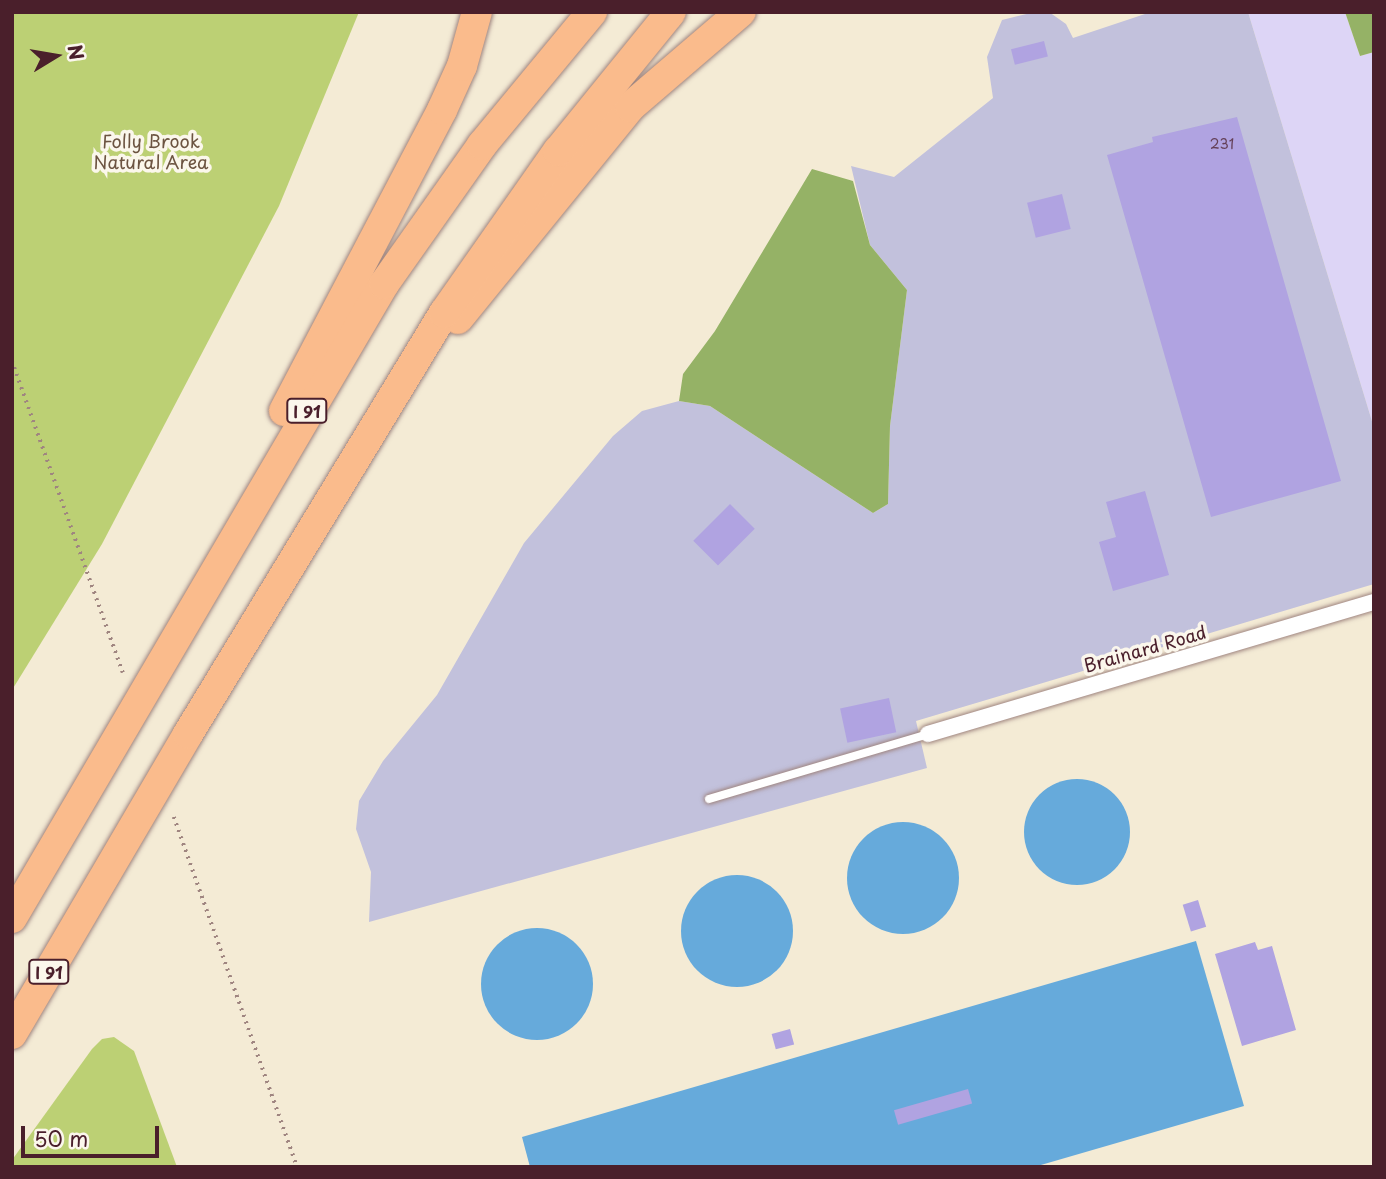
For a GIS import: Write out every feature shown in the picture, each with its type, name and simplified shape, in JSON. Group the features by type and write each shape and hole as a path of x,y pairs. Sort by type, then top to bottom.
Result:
{"highway":[{"path":"243,521 282,414 450,95 477,12"},
{"name":"I 91","path":"12,918 347,343 421,228 504,117 592,12"},
{"name":"I 91","path":"12,1034 400,384 528,192 671,12"},
{"path":"400,384 500,272 565,183 630,107 741,12"}],"street":[{"name":"Brainard Road","path":"928,734 1374,602"}],"lane":[{"path":"709,799 928,734"}],"path":[{"path":"12,360 123,673"},
{"path":"174,817 297,1167"}],"shaded area":[{"path":"1035,12 1049,12 1066,24 1073,38 1151,12 1248,12 1374,428 1374,584 916,721 927,768 369,922 371,872 356,829 359,801 383,761 437,695 524,543 613,436 642,411 679,401 710,406 873,513 888,504 890,426 907,290 870,245 851,166 894,177 993,98 987,57 1002,20"},
{"path":"1248,12 1345,12 1360,56 1374,52 1374,428"}],"green space":[{"name":"Folly Brook Natural Area","path":"12,12 359,12 279,206 102,544 12,690"},
{"path":"1345,12 1374,12 1374,52 1360,56"},
{"path":"812,169 853,181 870,245 907,290 890,426 888,504 873,513 710,406 679,401 683,374 715,331"},
{"path":"114,1037 134,1051 177,1167 12,1167 12,1160 92,1049 102,1039"}],"water":[{"path":"1077,779 1097,783 1114,795 1126,812 1130,832 1126,852 1114,869 1097,881 1077,885 1057,881 1040,869 1028,852 1024,832 1028,812 1040,795 1057,783"},
{"path":"903,822 924,827 942,839 954,857 959,878 954,899 942,917 924,929 903,934 882,929 864,917 852,899 847,878 852,857 864,839 882,827"},
{"path":"737,875 758,880 776,892 788,910 793,931 788,952 776,970 758,982 737,987 716,982 698,970 686,952 681,931 686,910 698,892 716,880"},
{"path":"537,928 558,933 576,945 588,963 593,984 588,1005 576,1023 558,1035 537,1040 516,1035 498,1023 486,1005 481,984 486,963 498,945 516,933"},
{"path":"1196,941 1244,1106 1034,1167 530,1167 522,1137"}],"building":[{"path":"1044,41 1048,57 1015,65 1011,49"},
{"path":"1237,117 1341,481 1211,517 1107,155 1153,142 1152,137"},
{"path":"1062,194 1071,229 1036,238 1027,203"},
{"path":"1145,491 1169,575 1113,591 1099,542 1116,537 1106,502"},
{"path":"730,504 755,529 718,566 693,541"},
{"path":"889,698 896,732 847,743 840,708"},
{"path":"1198,900 1206,927 1191,931 1183,905"},
{"path":"1255,942 1258,950 1272,946 1296,1030 1242,1046 1215,954"},
{"path":"790,1029 794,1044 776,1049 772,1034"},
{"path":"968,1089 972,1103 898,1125 894,1110"}]}
